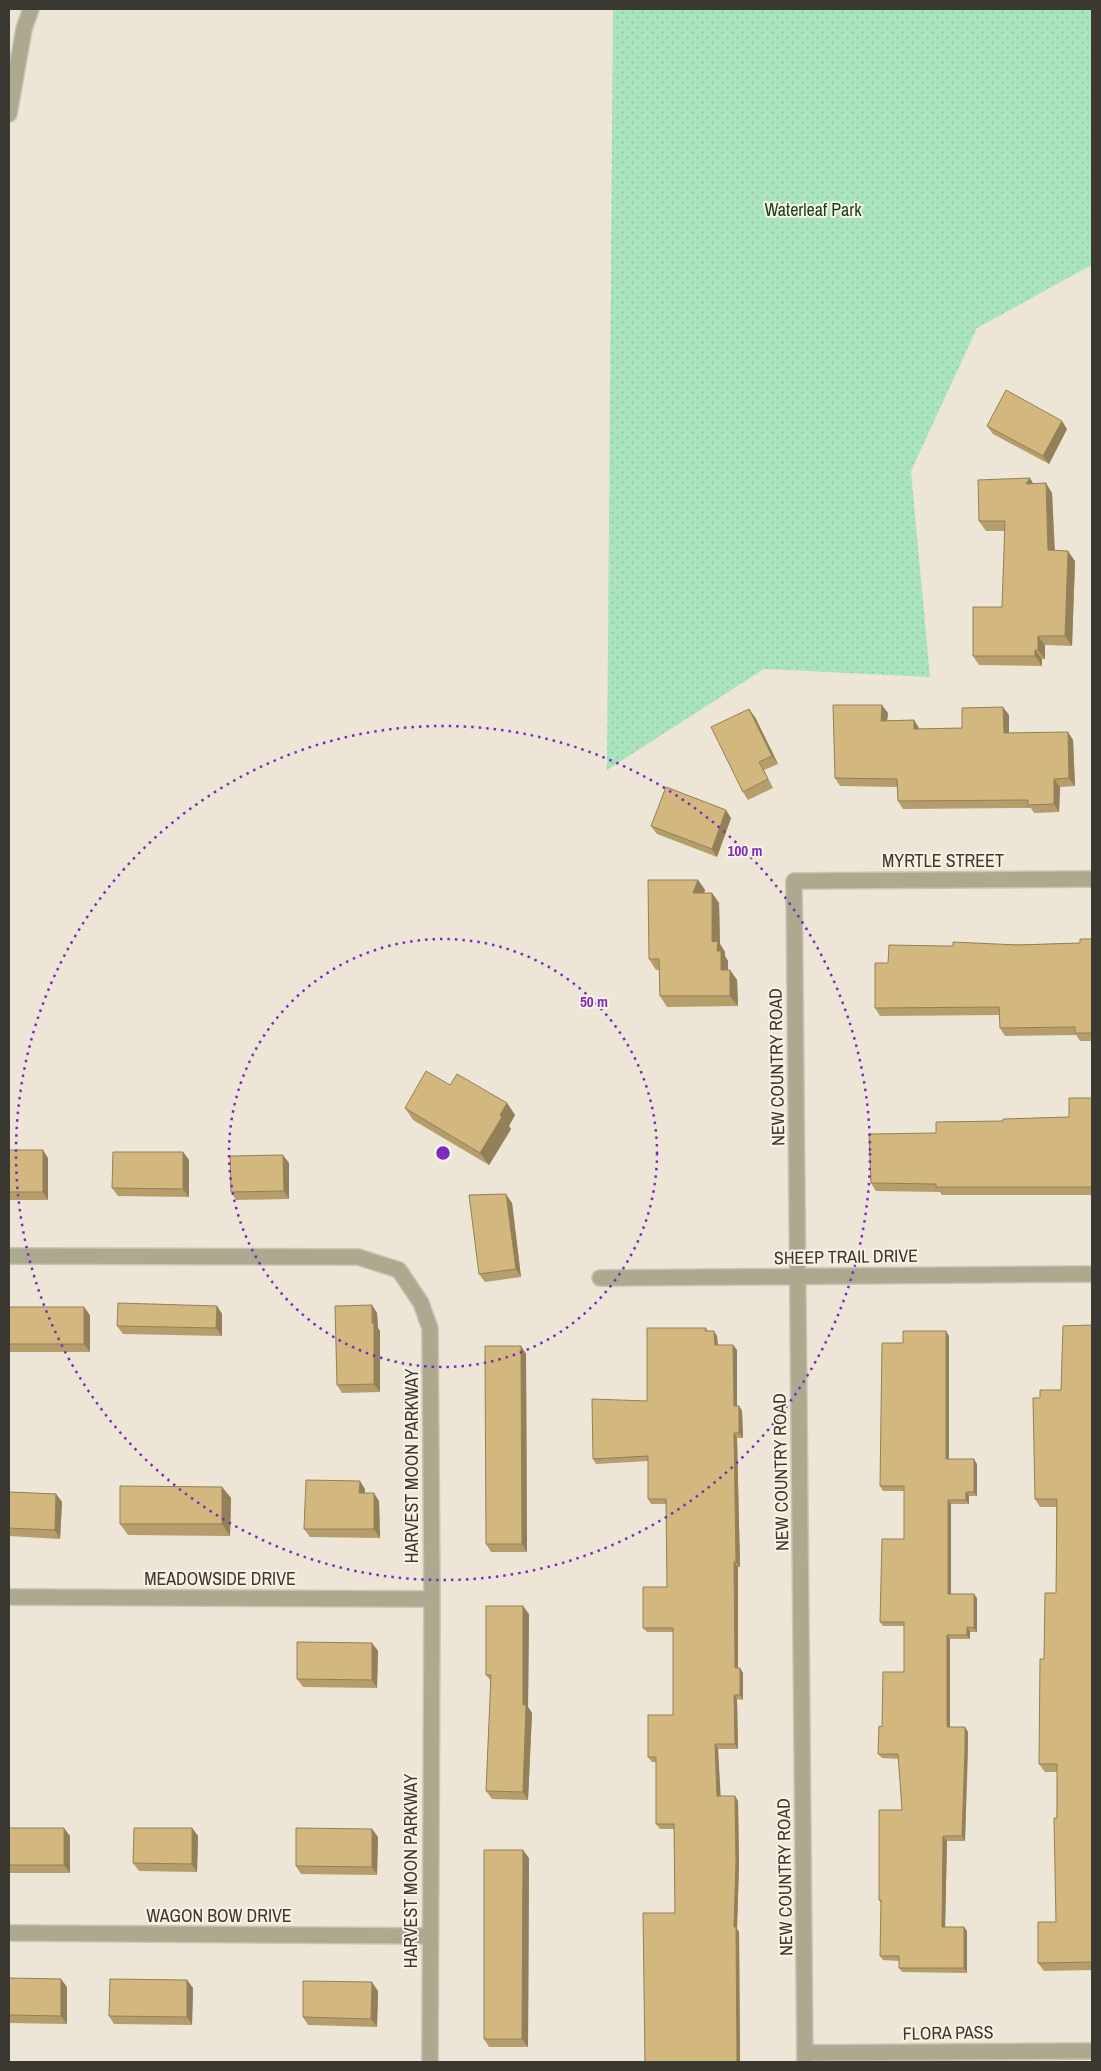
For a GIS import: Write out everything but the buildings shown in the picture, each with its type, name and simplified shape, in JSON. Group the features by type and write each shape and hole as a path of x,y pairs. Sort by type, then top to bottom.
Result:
{"street":[{"path":"9,114 24,29 31,9"},
{"name":"MYRTLE STREET","path":"794,881 1092,879"},
{"name":"NEW COUNTRY ROAD","path":"794,881 805,2058"},
{"name":"HARVEST MOON PARKWAY","path":"9,1256 358,1257 399,1270 421,1303 430,1328 432,1598 429,1936 430,2062"},
{"name":"SHEEP TRAIL DRIVE","path":"600,1278 1092,1274"},
{"name":"MEADOWSIDE DRIVE","path":"9,1598 432,1598"},
{"name":"WAGON BOW DRIVE","path":"9,1933 429,1936"},
{"name":"FLORA PASS","path":"805,2058 1092,2051"}],"green space":[{"name":"Waterleaf Park","path":"613,9 1092,9 1092,267 1088,267 977,328 911,471 930,677 764,669 607,770"}]}
